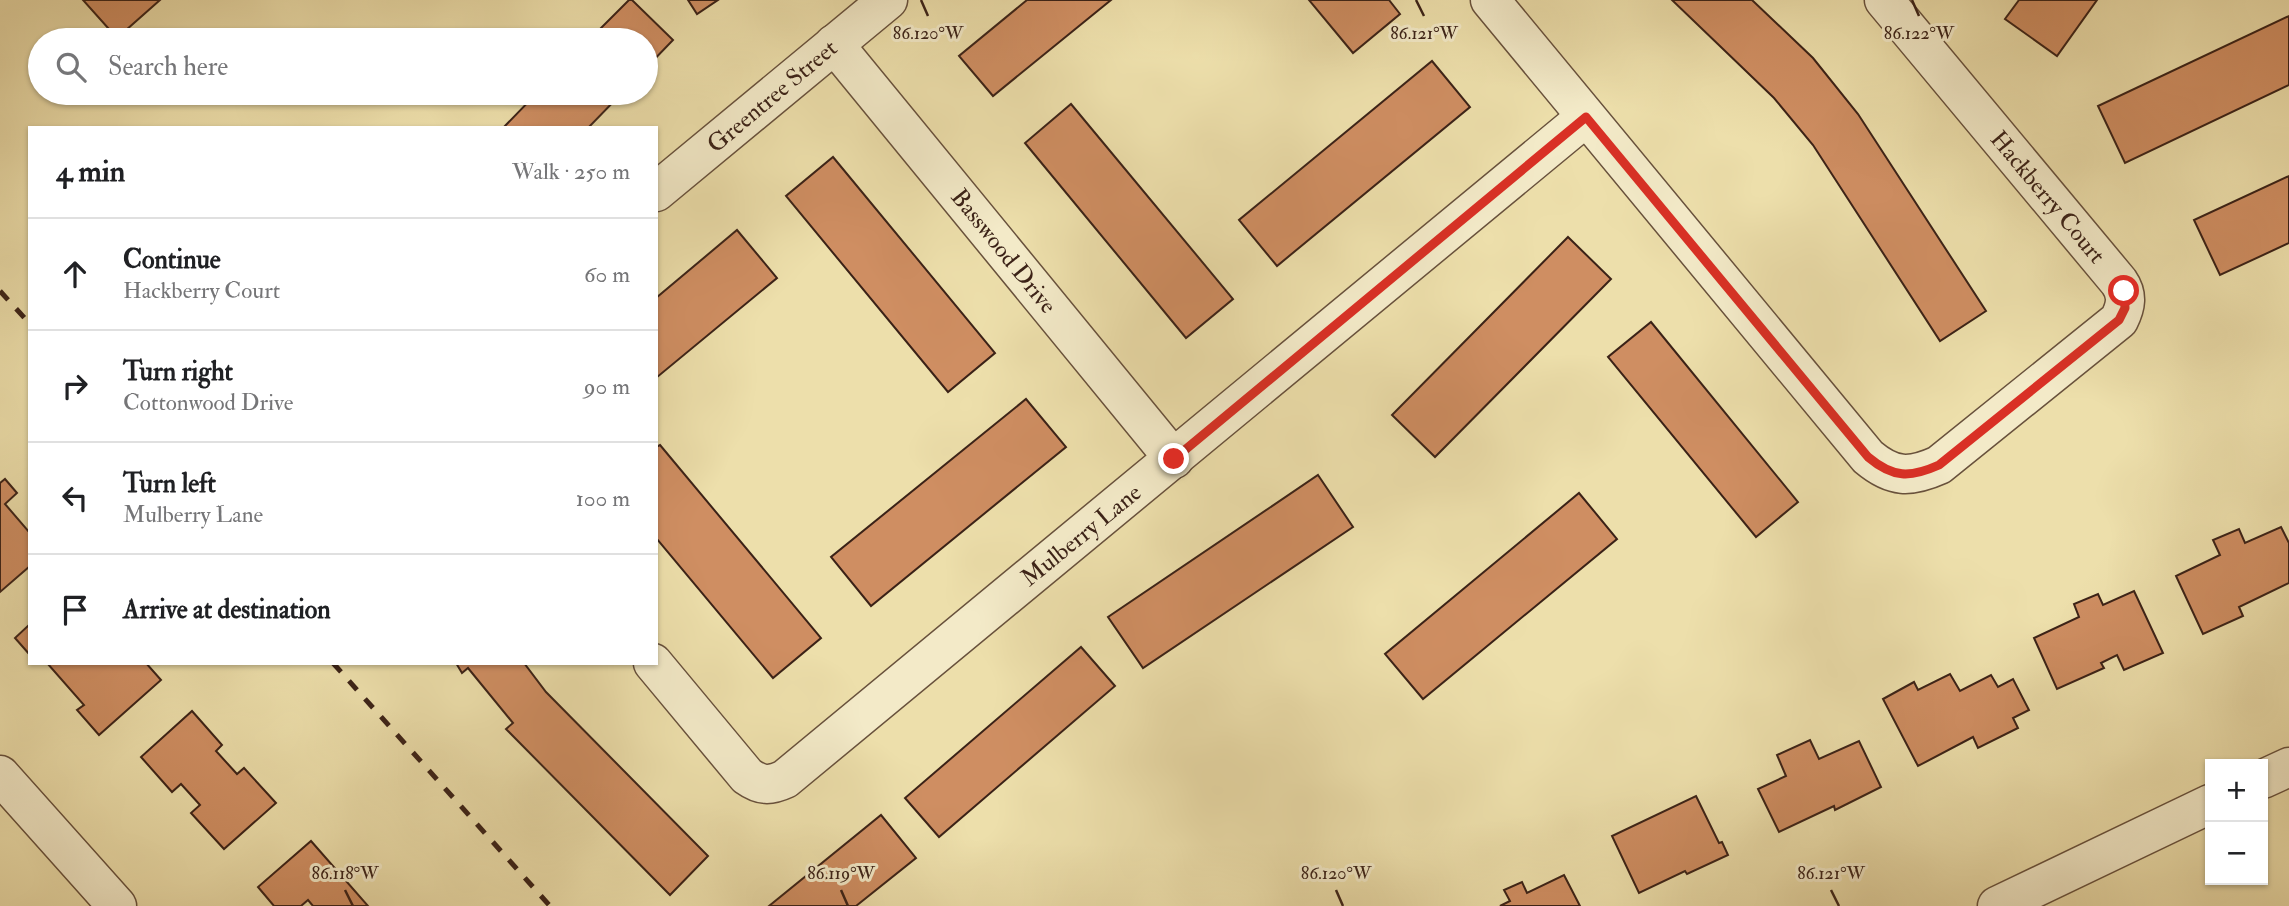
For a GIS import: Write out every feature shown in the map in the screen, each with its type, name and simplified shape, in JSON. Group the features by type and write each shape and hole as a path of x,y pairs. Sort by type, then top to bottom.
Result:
{"street":[{"name":"Greentree Street","path":"658,190 888,0"},
{"path":"1490,0 1586,117"},
{"name":"Hackberry Court","path":"1586,117 1868,457 1885,469 1899,474 1922,472 1939,465 2119,320 2126,299 2119,282 1884,0"},
{"name":"Basswood Drive","path":"834,44 1174,459"},
{"name":"Mulberry Lane","path":"655,665 747,776 761,785 772,785 785,779 1586,117"},
{"path":"2268,776 2289,766"},
{"path":"0,775 117,906"},
{"path":"1997,906 2205,806"}],"building":[{"path":"83,0 160,0 128,28 108,28"},
{"path":"632,0 673,40 658,56 658,28 601,28"},
{"path":"688,0 718,0 697,14"},
{"path":"1027,0 1111,0 993,96 959,56"},
{"path":"1309,0 1389,0 1400,14 1353,53"},
{"path":"1672,0 1752,0 1813,58 1858,114 1986,311 1940,341 1813,145 1774,98"},
{"path":"2019,0 2097,0 2057,56 2005,19"},
{"path":"2289,16 2289,85 2125,163 2098,106"},
{"path":"1432,61 1470,107 1277,266 1239,220"},
{"path":"1071,104 1233,299 1186,338 1025,143"},
{"path":"525,105 610,105 590,126 505,126"},
{"path":"833,157 995,353 948,392 786,196"},
{"path":"2289,176 2289,243 2220,275 2194,220"},
{"path":"737,230 777,278 658,376 658,296"},
{"path":"1568,237 1611,279 1435,457 1392,415"},
{"path":"1651,322 1798,502 1756,537 1608,357"},
{"path":"1026,399 1066,447 871,606 831,557"},
{"path":"660,445 821,638 773,678 658,540"},
{"path":"1318,475 1353,527 1143,668 1108,617"},
{"path":"5,479 17,493 5,504 28,531 28,568 0,592 0,483"},
{"path":"1579,493 1617,539 1423,699 1385,654"},
{"path":"2281,527 2289,543 2289,583 2239,607 2243,616 2203,634 2176,576 2220,555 2213,540 2239,529 2245,543"},
{"path":"2134,591 2163,653 2124,670 2117,655 2101,663 2104,668 2057,689 2034,638 2079,617 2074,604 2098,594 2103,605"},
{"path":"28,626 28,653 15,638"},
{"path":"1081,647 1115,686 939,837 905,798"},
{"path":"49,665 148,665 161,680 99,735 77,710 84,705"},
{"path":"457,665 526,665 546,692 708,856 670,895 506,729 513,723 468,668 462,673"},
{"path":"1950,674 1960,691 1991,675 1998,687 2013,679 2029,710 2013,718 2018,728 1978,748 1973,737 1918,766 1883,699 1914,682 1918,690"},
{"path":"192,711 222,745 216,751 237,774 244,768 276,803 224,849 191,813 200,805 181,784 172,792 141,757"},
{"path":"1810,740 1819,759 1859,741 1881,787 1835,810 1834,806 1779,832 1758,789 1786,776 1777,755"},
{"path":"1696,796 1719,843 1722,842 1728,855 1687,874 1685,871 1639,893 1612,836"},
{"path":"881,815 916,858 856,906 769,906"},
{"path":"311,841 368,906 313,906 308,900 301,906 274,906 258,887"},
{"path":"1564,875 1580,906 1500,906 1510,901 1504,890 1522,882 1527,893"}],"railway":[{"path":"0,291 28,322"},
{"path":"335,665 550,906"}],"route":[{"path":"1174,459 1586,117 1868,457 1885,469 1899,474 1922,472 1939,465 2119,320 2125,308 2124,291"}]}
